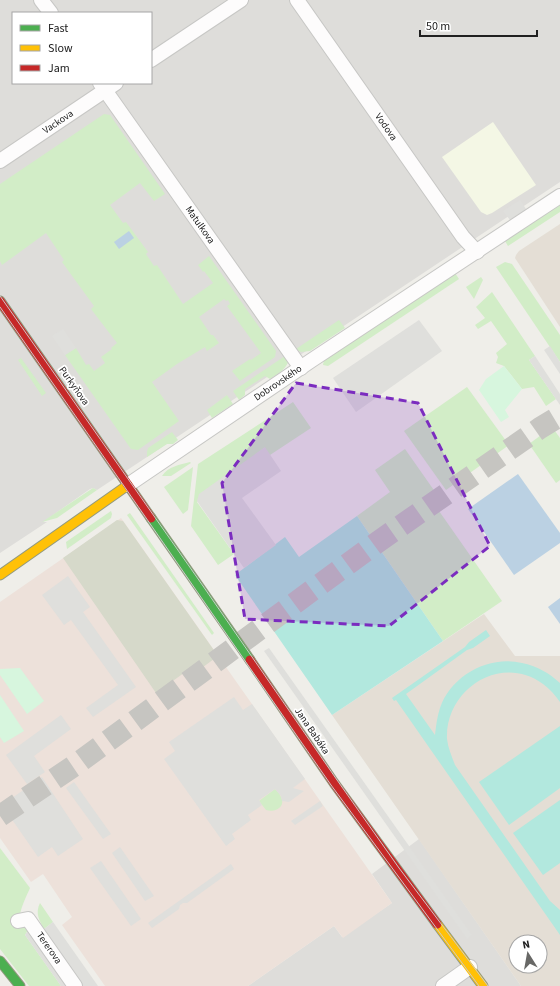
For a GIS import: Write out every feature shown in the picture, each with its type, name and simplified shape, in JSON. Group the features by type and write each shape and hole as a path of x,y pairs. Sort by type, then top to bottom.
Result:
{"main road":[{"name":"Purkyňova","path":"0,301 128,485"},
{"name":"Dobrovského","path":"0,574 128,485"},
{"name":"Jana Babáka","path":"128,485 334,783 484,986"},
{"path":"0,961 20,986"}],"street":[{"path":"41,0 50,12"},
{"path":"152,59 241,0"},
{"name":"Vodova","path":"297,0 463,237 477,252"},
{"name":"Vackova","path":"0,161 107,85"},
{"name":"Matulkova","path":"107,85 301,368"},
{"name":"Dobrovského","path":"128,485 560,196"},
{"name":"Tererova","path":"18,921 28,919 75,986"},
{"path":"443,986 470,967"}],"highlighted area":[{"path":"296,383 418,403 490,546 389,626 245,619 222,483"}],"shaded area":[{"path":"0,0 560,0 560,182 97,490 93,488 90,489 43,522 47,522 0,553"},
{"path":"493,122 536,185 487,215 481,212 442,157"},
{"path":"520,200 526,209 510,220 503,211"},
{"path":"560,224 560,327 515,258 519,251"},
{"path":"129,231 134,238 119,249 114,242"},
{"path":"419,320 442,351 356,412 333,378"},
{"path":"63,329 76,348 65,355 52,336"},
{"path":"550,346 560,362 560,374 544,350"},
{"path":"535,356 560,394 560,405 529,360"},
{"path":"265,447 281,471 242,498 276,545 244,568 197,501 199,494"},
{"path":"518,474 560,533 560,543 514,575 468,509"},
{"path":"357,516 443,641 332,715 235,575 285,537 299,557"},
{"path":"121,518 392,903 343,938 334,926 248,986 105,986 62,925 72,917 43,874 31,882 0,838 0,602"},
{"path":"117,520 123,521 218,656 199,670 195,665 156,693 63,558"},
{"path":"68,576 90,607 83,612 136,687 93,717 86,708 118,685 71,620 64,625 42,595"},
{"path":"560,598 560,624 548,607"},
{"path":"484,614 515,656 560,656 560,986 521,986 513,974 548,974 548,934 508,934 508,967 332,715"},
{"path":"486,630 490,636 473,648 467,650 406,694 435,735 439,711 445,697 453,686 462,678 472,670 484,665 509,661 522,663 542,670 560,683 560,702 546,686 527,675 510,672 494,675 478,681 465,691 455,705 449,721 447,739 455,765 550,901 560,910 560,935 396,700 394,701 392,698 465,647 469,642"},
{"path":"269,648 472,935 467,939 264,651"},
{"path":"234,697 243,710 252,704 305,779 293,788 304,791 289,802 282,801 281,796 275,789 259,800 262,805 248,815 251,820 232,834 235,839 226,846 164,759 175,751 169,742"},
{"path":"61,715 71,729 34,756 45,772 27,784 6,755"},
{"path":"560,726 560,788 509,825 479,782"},
{"path":"42,777 83,839 58,856 52,847 38,857 2,805"},
{"path":"74,782 111,834 103,839 66,788"},
{"path":"560,800 560,863 543,875 513,833"},
{"path":"320,801 323,806 295,825 291,821"},
{"path":"419,839 508,967 508,974 513,974 521,986 248,986 334,926 342,937 392,903 372,874"},
{"path":"120,847 154,896 145,901 112,853"},
{"path":"101,861 141,919 131,926 90,868"},
{"path":"231,864 234,869 187,903 180,905 179,909 152,928 148,923"},
{"path":"53,922 98,986 83,986 44,929"},
{"path":"29,929 69,986 61,986 25,935"}],"green space":[{"path":"104,114 110,115 165,194 154,201 140,183 110,205 123,223 126,222 148,252 146,254 154,266 157,265 183,304 213,283 198,265 209,256 276,351 275,357 240,381 232,371 261,353 227,306 230,304 228,300 226,301 224,299 199,317 211,335 213,335 219,343 207,351 205,347 177,364 152,382 179,421 138,450 131,449 65,355 76,348 86,365 89,364 94,371 105,363 101,357 112,349 111,348 117,343 91,309 94,306 62,262 64,260 46,233 2,265 0,261 0,184"},
{"path":"560,205 560,212 508,246 505,241"},
{"path":"505,262 512,264 560,335 560,362 496,267"},
{"path":"455,273 459,279 328,366 323,365 324,360"},
{"path":"481,277 483,280 474,299 466,287"},
{"path":"492,292 535,356 529,360 556,399 546,406 534,387 522,389 504,366 496,363 498,357 496,353 507,344 491,321 478,329 475,325 485,318 476,307"},
{"path":"339,320 345,328 310,351 301,352 296,349"},
{"path":"288,354 288,362 284,369 270,379 265,376 245,389 245,395 239,400 233,391"},
{"path":"21,358 46,393 42,396 18,360"},
{"path":"504,366 522,389 505,410 509,417 501,422 479,390 486,379"},
{"path":"467,387 509,445 446,490 404,431"},
{"path":"227,395 233,404 212,418 207,410"},
{"path":"293,402 311,428 270,455 264,448 197,502 234,554 218,565 191,526 198,464"},
{"path":"552,427 560,438 560,480 556,483 529,444"},
{"path":"172,432 178,440 173,444 167,444 147,457 148,448"},
{"path":"405,449 438,496 432,501 502,601 443,641 357,516 390,492 375,470"},
{"path":"190,462 191,463 171,476 162,476 171,468"},
{"path":"193,467 188,510 183,514 164,487"},
{"path":"93,488 97,490 57,518 42,522"},
{"path":"111,511 111,518 67,549 66,542"},
{"path":"130,513 214,633 212,635 127,515"},
{"path":"20,668 44,701 27,714 0,675 0,669"},
{"path":"0,695 24,731 4,743 0,737"},
{"path":"275,789 281,796 282,804 276,810 266,810 259,801"},
{"path":"0,848 30,888 20,913 21,920 28,930 25,935 61,986 29,986 0,949"},
{"path":"40,903 53,922 44,929 38,913"}],"tunnel":[{"path":"0,816 78,763 375,544 540,428 560,416"}],"tram line":[{"path":"0,296 399,868 488,986"},
{"path":"0,307 331,785 479,986"}],"traffic: fast":[{"path":"151,518 250,660"},
{"path":"0,961 20,986"}],"traffic: slow":[{"path":"0,575 128,485"},
{"path":"437,924 483,986"}],"traffic: jam":[{"path":"0,301 151,518"},
{"path":"250,660 334,783 437,924"}]}
